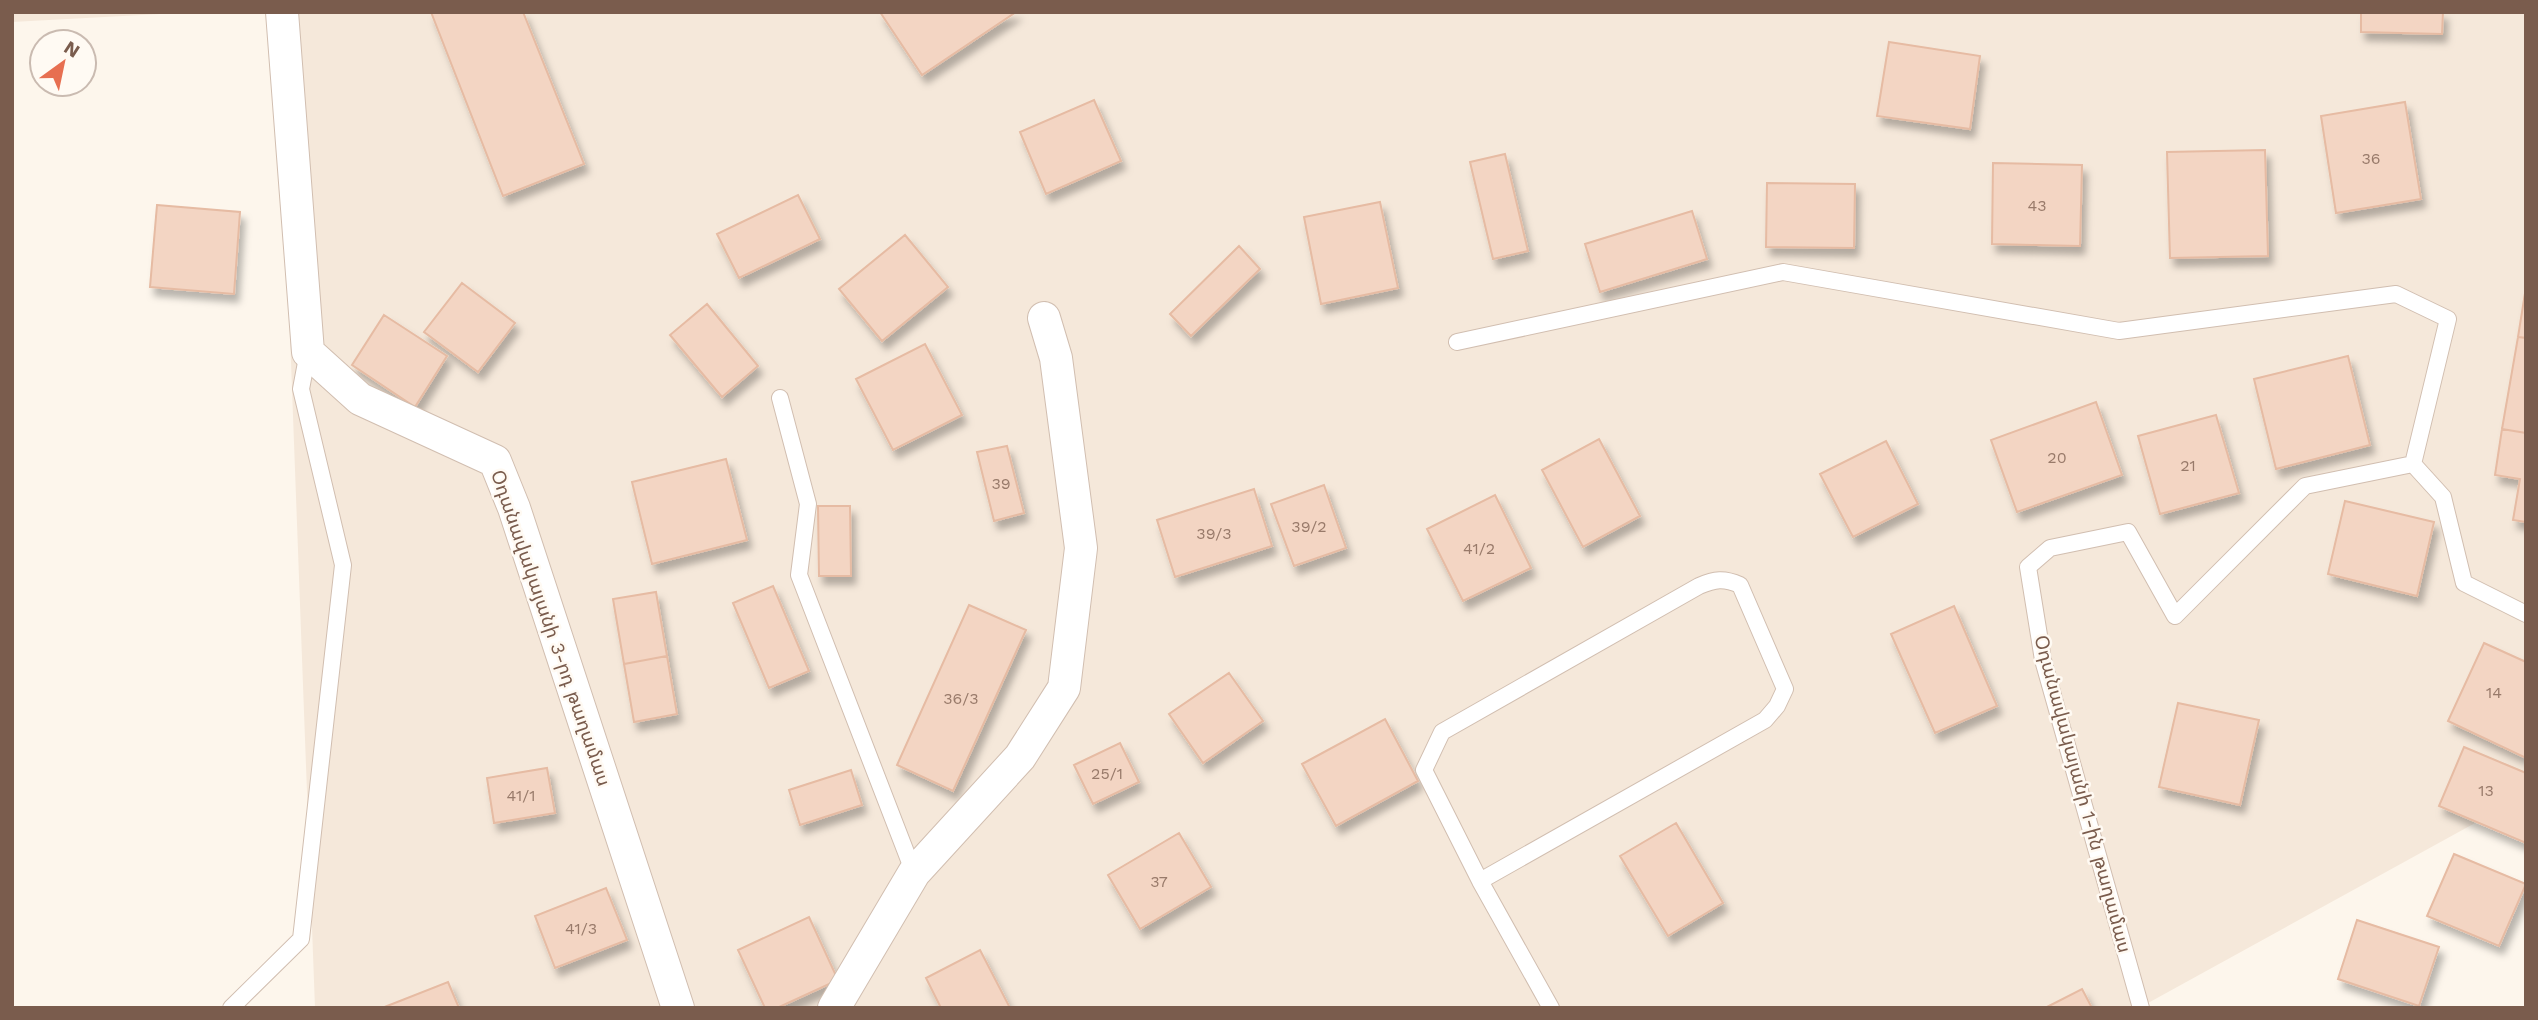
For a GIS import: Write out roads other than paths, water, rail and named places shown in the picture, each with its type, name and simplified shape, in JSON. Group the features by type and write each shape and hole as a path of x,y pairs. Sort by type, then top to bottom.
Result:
{"street":[{"path":"282,12 308,352"},
{"path":"834,1008 914,873 1020,757 1064,688 1081,548 1056,358 1044,318"},
{"name":"Օդանավակայանի 3-րդ թաղամաս","path":"308,352 360,399 495,461 514,508 678,1008"}],"lane":[{"path":"1457,342 1783,272 2119,331 2396,294 2448,319 2413,464 2443,497 2464,583 2526,614"},
{"path":"231,1008 301,939 343,565 301,389 308,352"},
{"path":"780,398 808,504 799,575 914,873"},
{"name":"Օդանավակայանի 1-ին թաղամաս","path":"2141,1008 2043,660 2028,567 2050,548 2128,532 2175,616 2305,486 2413,464"},
{"path":"1480,881 1765,720 1777,706 1785,689 1740,585 1728,580 1706,583 1442,732 1424,770 1480,881 1550,1008"}]}
